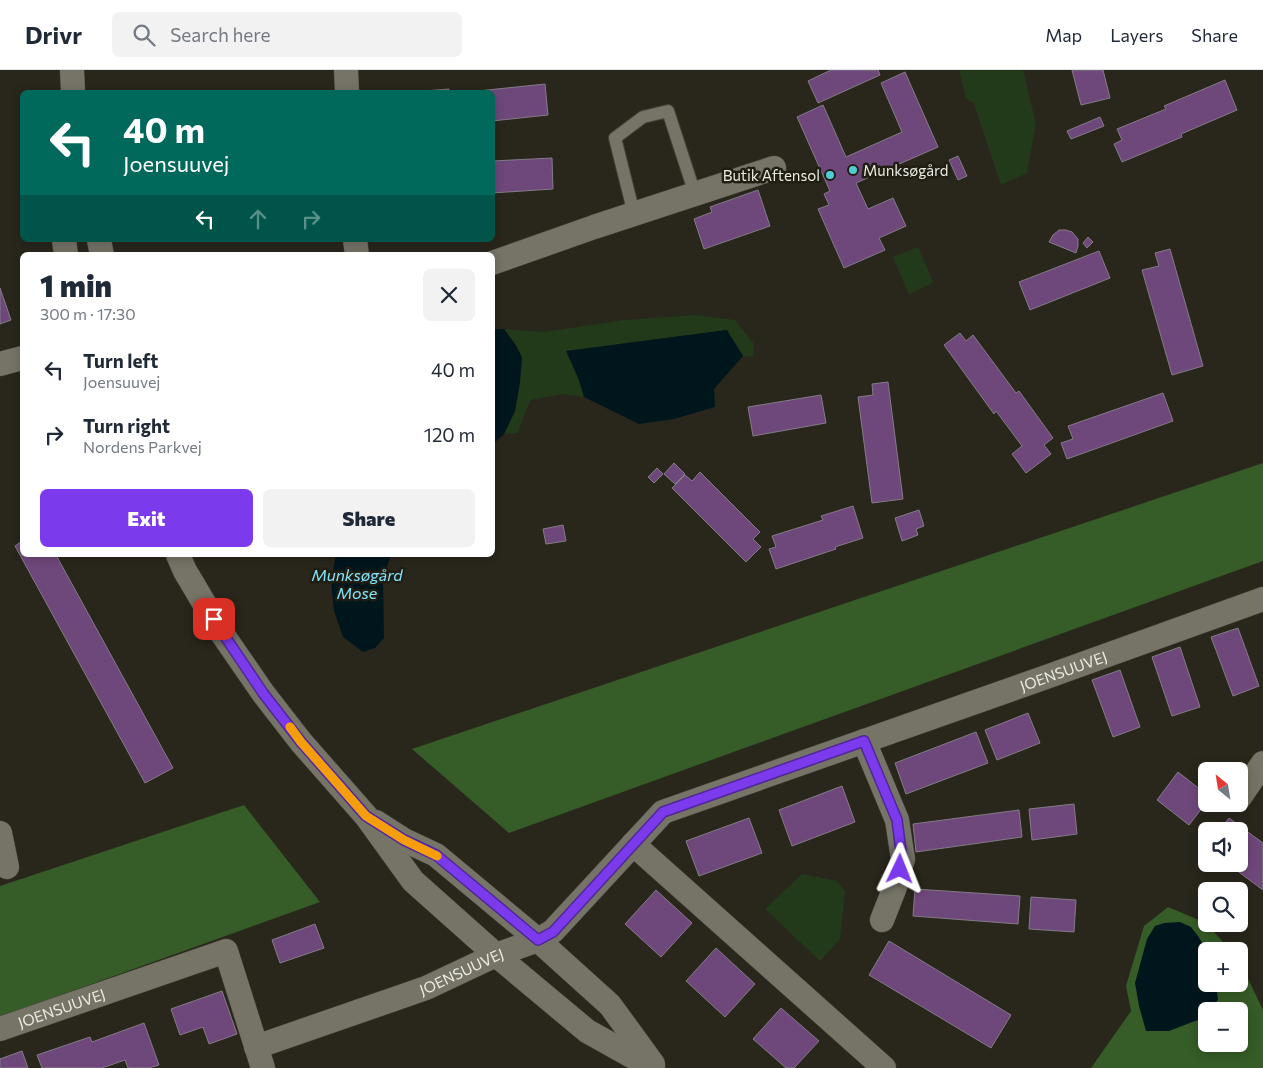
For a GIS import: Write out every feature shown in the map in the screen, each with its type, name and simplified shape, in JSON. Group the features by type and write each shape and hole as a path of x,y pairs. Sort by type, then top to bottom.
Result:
{"street":[{"path":"72,70 72,90"},
{"path":"346,70 346,90"},
{"path":"495,262 594,226 774,168"},
{"path":"0,364 20,359"},
{"path":"179,557 185,571 224,635 263,693 301,742 366,816 413,881 496,955 587,1031 654,1068"},
{"name":"JOENSUUVEJ","path":"0,1029 226,950 260,1058 553,932 663,812 1263,599"},
{"path":"864,741 897,820 902,859 895,887 882,920"},
{"path":"1248,785 1263,763"},
{"path":"366,816 404,840 436,855 538,940 610,1005 654,1068"},
{"path":"0,833 7,867"},
{"path":"633,844 884,1068"}],"lane":[{"path":"634,214 615,138 643,117 668,111 694,194"}],"green space":[{"path":"959,70 1023,70 1036,124 1027,173 1001,185 974,104 966,98"},
{"path":"918,247 933,282 909,295 893,257"},
{"path":"696,315 735,320 754,344 753,357 743,356 726,330 567,351 584,397 563,394 531,400 518,433 504,434 515,411 522,358 504,329 544,332 624,320"},
{"path":"1263,463 1263,561 509,833 412,749"},
{"path":"244,805 320,902 0,1017 0,886"},
{"path":"802,874 837,881 845,891 840,939 820,961 765,909"},
{"path":"1168,907 1198,920 1198,932 1214,932 1223,942 1198,942 1198,992 1248,992 1248,979 1263,1010 1263,1068 1091,1068 1131,1011 1126,986 1144,926"}],"water":[{"path":"495,329 504,329 522,357 515,411 504,434 495,442"},
{"path":"727,330 743,356 714,389 715,407 674,419 639,424 584,397 579,380 566,351"},
{"name":"Munksøgård Mose","path":"336,557 390,557 383,578 384,638 375,648 363,652 343,637 334,611 331,581"},
{"path":"1180,922 1191,927 1198,936 1202,942 1198,942 1198,992 1217,992 1218,1000 1216,1002 1198,1002 1198,1020 1169,1031 1146,1031 1135,983 1147,939 1155,926 1164,923"}],"building":[{"path":"831,70 878,70 880,75 818,103 808,81"},
{"path":"1072,70 1103,70 1110,98 1081,105"},
{"name":"Munksøgård","path":"905,72 938,147 856,183 868,209 893,198 906,226 879,238 885,250 844,268 818,209 829,205 824,194 830,191 797,117 823,105 846,157 902,132 881,83"},
{"path":"1225,80 1237,110 1181,134 1182,137 1122,162 1114,144 1122,140 1117,129 1166,109 1164,106"},
{"path":"545,84 548,115 495,121 495,90 488,90"},
{"path":"1100,117 1104,126 1071,139 1067,131"},
{"path":"958,156 967,176 958,180 949,160"},
{"path":"552,158 553,189 495,193 495,161"},
{"path":"758,190 770,226 704,249 694,219 712,212 710,207"},
{"path":"1059,230 1072,232 1078,239 1076,253 1049,242"},
{"path":"1088,237 1093,242 1087,248 1083,243"},
{"path":"1170,249 1203,366 1172,375 1142,270 1159,266 1155,253"},
{"path":"1099,251 1110,278 1030,310 1019,282"},
{"path":"0,288 11,320 0,324"},
{"path":"960,333 966,341 973,335 1016,393 1019,391 1053,438 1044,445 1051,454 1026,473 1012,454 1022,446 996,411 994,414 944,345"},
{"path":"888,382 903,499 872,503 858,397 873,395 872,384"},
{"path":"1163,393 1173,421 1067,459 1061,443 1073,439 1068,426"},
{"path":"821,395 826,423 753,436 748,407"},
{"path":"674,463 685,474 675,484 664,474"},
{"path":"657,468 663,474 654,483 648,477"},
{"path":"700,472 760,532 753,539 761,547 746,562 672,488 685,475 692,481"},
{"path":"853,506 863,538 776,569 769,549 776,547 772,536 823,520 821,516"},
{"path":"919,510 924,526 916,529 918,535 902,541 895,518"},
{"path":"563,525 566,541 546,544 543,529"},
{"path":"20,542 20,555 15,546"},
{"path":"21,557 57,557 173,768 145,783"},
{"path":"1238,628 1259,686 1233,696 1211,637"},
{"path":"1180,647 1200,707 1172,716 1152,657"},
{"path":"1120,670 1140,727 1113,737 1092,680"},
{"path":"1028,713 1040,743 997,760 985,730"},
{"path":"976,732 988,763 906,794 895,763"},
{"path":"1178,772 1198,788 1199,812 1189,825 1157,800"},
{"path":"842,786 855,822 792,846 779,810"},
{"path":"1074,804 1077,834 1032,840 1029,809"},
{"path":"1019,810 1022,837 916,852 913,824"},
{"path":"749,818 762,853 699,876 686,841"},
{"path":"1229,818 1234,822 1226,822"},
{"path":"1248,832 1263,843 1263,890 1239,872 1248,872"},
{"path":"915,889 1020,896 1018,924 913,916"},
{"path":"656,890 692,923 661,957 625,924"},
{"path":"1031,897 1076,900 1074,932 1029,929"},
{"path":"315,924 324,948 280,963 272,940"},
{"path":"889,941 1011,1015 991,1048 869,975"},
{"path":"716,948 755,984 725,1017 686,981"},
{"path":"222,991 237,1034 209,1044 203,1027 180,1035 171,1009"},
{"path":"781,1008 819,1041 794,1068 786,1068 753,1039"},
{"path":"144,1023 159,1065 149,1068 128,1068 125,1060 102,1068 42,1068 37,1055 90,1037 92,1042"},
{"path":"22,1051 28,1068 0,1068 0,1059"}],"slow traffic":[{"path":"290,727 366,816 404,840 437,856"}],"place":[{"name":"Munksøgård","path":"853,170"},
{"name":"Butik Aftensol","path":"830,175"}],"route":[{"path":"214,619 263,693 301,742 366,816 404,840 436,855 538,940 553,932 663,812 864,741 897,820 902,859 900,869"}]}
